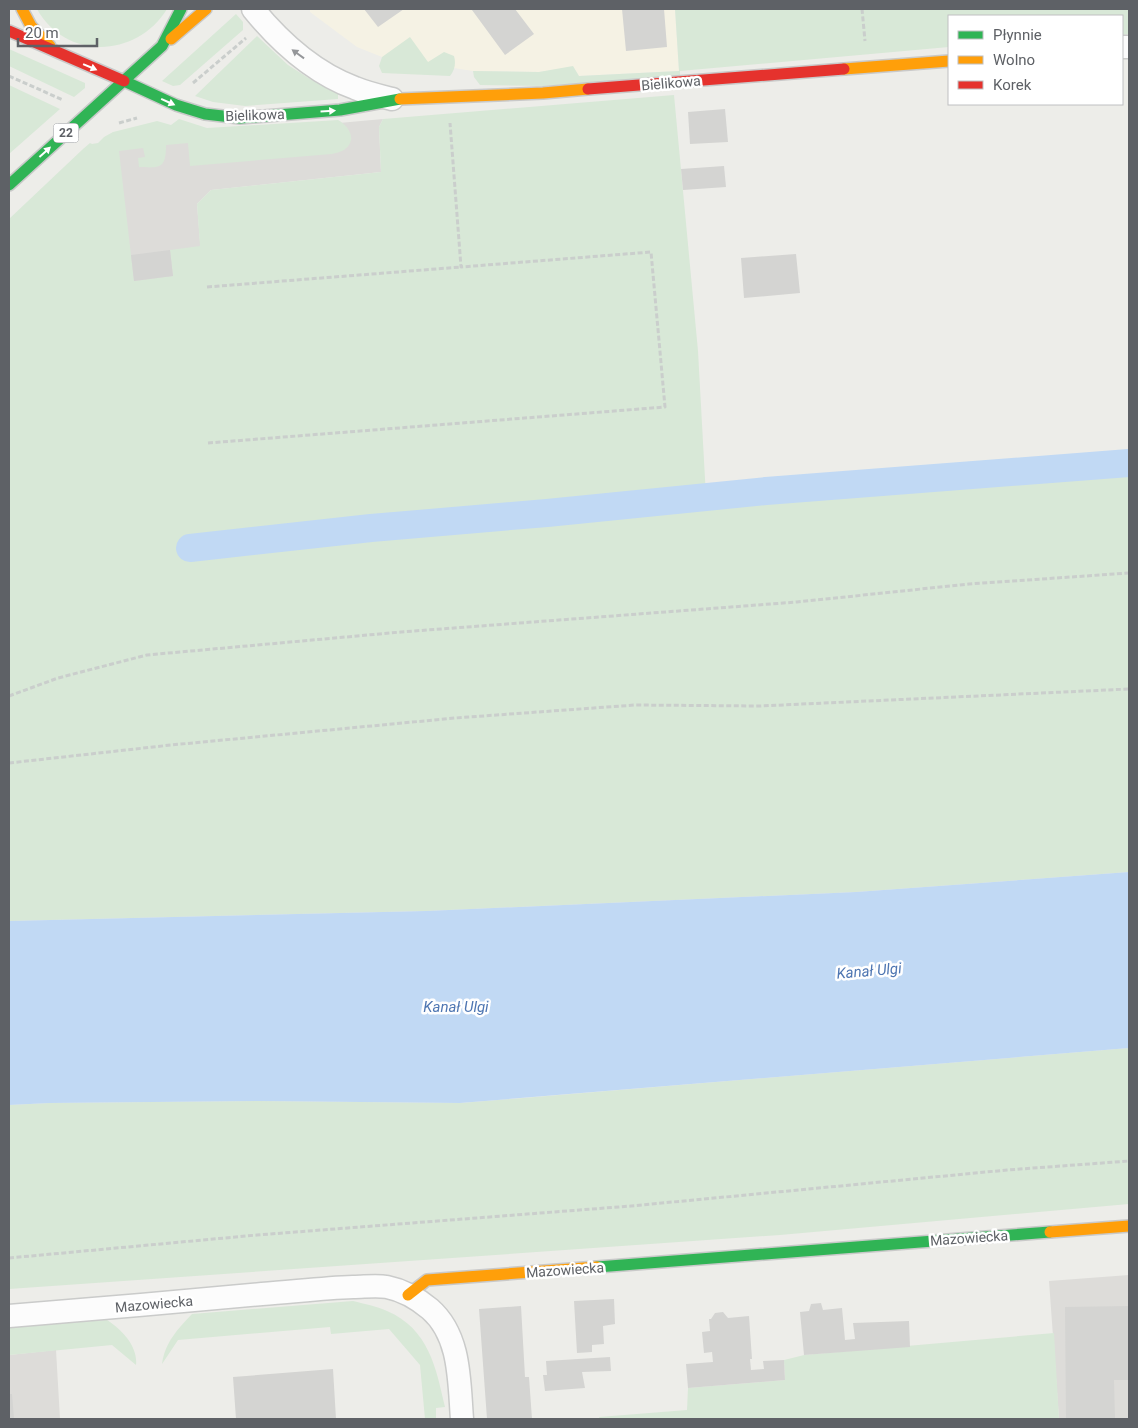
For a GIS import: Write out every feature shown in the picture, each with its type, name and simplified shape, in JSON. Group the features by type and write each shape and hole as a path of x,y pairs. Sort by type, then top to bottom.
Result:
{"street":[{"path":"22,9 32,26 56,52"},
{"name":"22","path":"162,46 181,9"},
{"name":"22","path":"9,185 162,46 206,9"},
{"name":"Bielikowa","path":"253,9 279,39 318,68 355,88 392,100"},
{"name":"Bielikowa","path":"9,31 176,105 205,114 240,118 340,110 392,100 543,94 948,61"},
{"name":"Mazowiecka","path":"9,1316 332,1288 386,1287 408,1295 427,1280 1129,1226"},
{"path":"408,1295 436,1315 451,1339 456,1358 462,1419"}],"path":[{"path":"862,9 866,67"},
{"path":"457,97 449,112 461,267"},
{"path":"207,287 651,252 665,407 208,443"},
{"path":"9,696 58,678 147,655 401,632 797,602 969,584 1129,573"},
{"path":"9,764 171,745 455,718 635,705 760,706 1129,689"},
{"path":"9,1258 257,1235 631,1206 1007,1170 1129,1161"}],"shaded area":[{"path":"310,9 675,9 679,71 579,76 573,67 539,72 473,71 382,57 357,47 310,12"},
{"path":"383,119 379,127 381,172 211,190 197,204 225,558 140,564 111,144"},
{"path":"1129,1275 1129,1419 1059,1419 1049,1281"},
{"path":"56,1350 60,1419 9,1419 9,1355"}],"green space":[{"path":"37,9 167,9 154,25 138,37 120,44 102,47 83,45 65,38 50,26"},
{"path":"675,9 1129,9 1129,34 1123,35 1123,15 948,15 948,47 680,71 680,76 543,86 480,85 474,77 473,71 539,72 573,66 579,76 679,71"},
{"path":"236,14 243,22 243,30 180,85 173,86 162,81"},
{"path":"257,36 288,65 338,94 338,99 245,106 213,102 195,96"},
{"path":"410,37 428,62 444,52 454,56 455,66 450,76 382,73 379,66 382,57"},
{"path":"9,49 85,83 85,88 74,97 9,66"},
{"path":"9,85 60,109 9,154"},
{"path":"674,95 698,351 706,497 1129,463 1129,872 856,892 426,911 9,921 9,219 90,143 98,143 113,132 157,121 171,125 179,119 207,128 338,120 346,126 351,142 344,150 332,154 190,166 188,143 166,145 165,159 157,167 139,167 138,158 145,157 143,148 119,151 134,281 173,276 170,250 200,246 197,204 211,190 381,172 379,127 383,119"},
{"path":"1129,1048 1129,1204 780,1235 9,1289 9,1105 259,1101 461,1103"},
{"path":"353,1301 383,1309 401,1319 413,1328 421,1339 434,1364 445,1407 436,1408 436,1419 425,1419 420,1365 389,1329 331,1334 330,1327 178,1340 162,1364 169,1342 192,1314"},
{"path":"107,1320 132,1345 136,1365 112,1345 9,1355 9,1327"},
{"path":"1054,1333 1059,1419 600,1419 599,1417 687,1410 688,1388 785,1380 784,1360 804,1355"}],"water":[{"name":"Kanał Ulgi","path":"1129,872 1129,1048 460,1103 259,1101 9,1105 9,921 426,911 856,892"}],"building":[{"path":"364,9 404,9 378,27"},
{"path":"515,9 534,34 505,55 472,10"},
{"path":"622,9 664,9 667,47 626,51"},
{"path":"725,109 728,142 690,144 688,112"},
{"path":"724,166 726,187 683,190 681,169"},
{"path":"170,250 173,276 134,281 131,255"},
{"path":"796,254 800,293 744,298 741,258"},
{"path":"614,1299 615,1324 603,1326 604,1344 592,1345 592,1352 577,1353 574,1301"},
{"path":"821,1303 823,1310 842,1308 845,1340 855,1339 853,1323 909,1321 910,1347 804,1355 800,1312 809,1311 811,1304"},
{"path":"521,1306 525,1377 529,1377 532,1419 487,1419 479,1309"},
{"path":"1129,1306 1129,1380 1114,1380 1115,1419 1066,1419 1065,1307"},
{"path":"723,1312 728,1318 749,1316 751,1370 764,1369 763,1361 784,1360 785,1380 688,1388 686,1364 713,1362 712,1352 704,1353 702,1332 710,1331 709,1319 715,1313"},
{"path":"610,1357 611,1371 582,1372 585,1388 545,1391 543,1375 547,1375 546,1361"},
{"path":"333,1369 336,1419 236,1419 233,1377"},
{"path":"9,1394 12,1394 14,1419 9,1419"}],"waterway":[{"path":"190,548 371,528 766,491 1129,463"}],"traffic: fast":[{"path":"9,185 162,46 181,9"},
{"path":"124,81 176,105 205,114 240,118 340,110 400,99"},
{"path":"597,1267 1050,1232"}],"traffic: slow":[{"path":"22,9 31,26 50,46"},
{"path":"171,39 206,9"},
{"path":"844,69 948,61"},
{"path":"400,99 543,93 588,89"},
{"path":"1050,1232 1129,1226"},
{"path":"408,1295 427,1280 597,1267"}],"traffic: jam":[{"path":"9,31 124,81"},
{"path":"588,89 844,69"}]}
